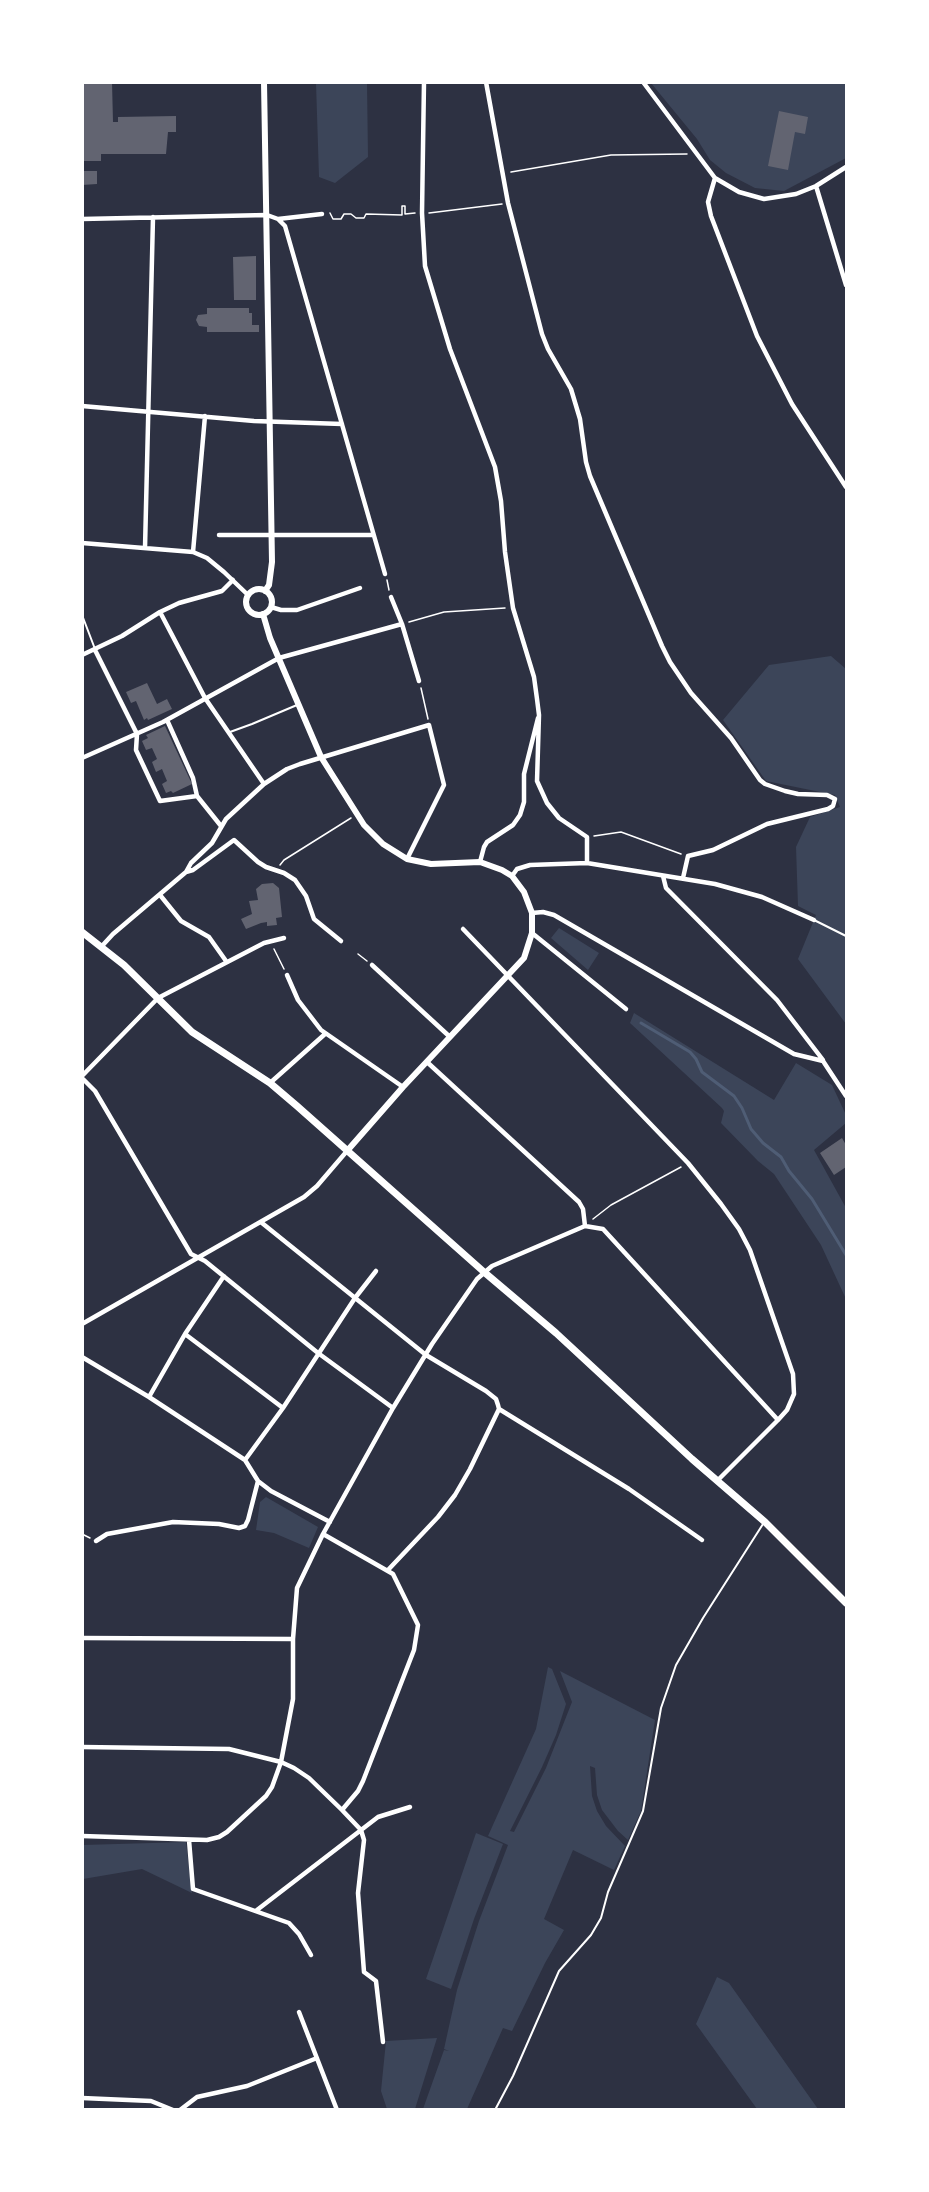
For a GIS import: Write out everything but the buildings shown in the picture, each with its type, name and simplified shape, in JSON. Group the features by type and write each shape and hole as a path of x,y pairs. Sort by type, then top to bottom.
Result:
{"main road":[{"path":"82,932 102,946 192,1032 270,1083 556,1333 765,1522 846,1603"}],"street":[{"path":"264,82 271,536 271,576 265,591"},
{"path":"424,82 422,213 425,266 450,349 495,467 513,608 534,677 539,716 537,771 540,790 559,818 586,837 587,863"},
{"path":"486,82 508,203 542,334 576,402 590,476 670,662 691,693 731,738 760,780 785,791 832,796 835,799 833,806 767,824 713,850 688,856 683,878"},
{"path":"643,82 715,178 739,192 764,199 796,194 816,186 846,167"},
{"path":"715,178 708,201 711,216 757,336 792,404 846,488"},
{"path":"816,186 846,285"},
{"path":"278,219 322,214"},
{"path":"82,219 267,215 278,219 285,226 385,574"},
{"path":"145,548 153,217"},
{"path":"82,405 269,422 342,424"},
{"path":"194,552 205,416"},
{"path":"219,535 373,535"},
{"path":"82,543 194,552 207,558 248,595 248,608 254,614 263,614 271,607 271,596 265,591 258,589 248,595"},
{"path":"82,655 179,603 222,591 233,580"},
{"path":"271,607 281,610 297,610 360,588"},
{"path":"391,597 402,624 419,681"},
{"path":"160,612 205,698 264,784"},
{"path":"82,1324 262,1223 311,1192 403,1087 524,958 532,933 532,913 524,892 512,876 480,862 432,864 408,859 382,844 356,814 321,757 270,638 263,614"},
{"path":"82,758 167,720 279,658 402,624"},
{"path":"95,650 137,734 136,750 160,801 197,796"},
{"path":"480,862 487,842 513,825 520,815 524,802 524,774 534,727 539,716"},
{"path":"167,720 193,778 197,796 221,826"},
{"path":"102,946 186,872 191,862 212,843 226,819 264,784 287,769 429,725 444,785 408,859"},
{"path":"186,872 193,870 234,840 258,862 295,880 306,896 314,919 341,941"},
{"path":"512,876 517,869 530,865 587,863 683,878 739,890 814,920"},
{"path":"663,876 666,888 777,1000 846,1096"},
{"path":"160,895 181,921 213,941 226,961"},
{"path":"532,913 543,912 554,915 794,1054 823,1061"},
{"path":"463,929 687,1163 739,1229 759,1274 794,1380 794,1394 792,1402 778,1420 717,1481"},
{"path":"532,933 626,1009"},
{"path":"284,938 271,940 226,961 158,998 82,1077 95,1091 190,1254 199,1257 318,1353 393,1408"},
{"path":"372,965 450,1037"},
{"path":"287,975 304,1009 326,1034 403,1087"},
{"path":"270,1083 326,1034"},
{"path":"427,1062 579,1202 583,1209 585,1226"},
{"path":"262,1223 426,1355 486,1391 496,1399 499,1409 629,1489 702,1540"},
{"path":"82,1836 189,1840 219,1838 266,1796 272,1787 281,1762 293,1699 293,1640 297,1588 323,1534 393,1408 477,1279 492,1266 515,1254 585,1226 598,1227 607,1232 778,1420"},
{"path":"245,1460 283,1408 355,1298 376,1271"},
{"path":"149,1396 185,1334 224,1276"},
{"path":"185,1334 283,1408"},
{"path":"82,1357 149,1396 245,1460 258,1481 271,1491 330,1522"},
{"path":"388,1570 438,1517 455,1495 499,1409"},
{"path":"96,1541 107,1534 173,1521 219,1524 239,1528 245,1526 258,1481"},
{"path":"323,1534 388,1570 398,1579 417,1620 417,1640 363,1781 358,1791 342,1810"},
{"path":"82,1638 293,1640"},
{"path":"82,1747 229,1749 281,1762 294,1768 309,1778 342,1810 361,1830 364,1840 358,1893 364,1972 376,1981 383,2042"},
{"path":"257,1910 378,1817 410,1807"},
{"path":"189,1840 194,1889 289,1923 299,1934 311,1955"},
{"path":"299,2012 337,2109"},
{"path":"180,2109 197,2097 247,2086 317,2058"},
{"path":"82,2098 151,2101 173,2109"}],"lane":[{"path":"82,615 95,650"},
{"path":"227,732 300,704"},
{"path":"814,920 846,936"},
{"path":"495,2109 513,2076 559,1971 591,1935 601,1918 609,1892 643,1811 661,1708 676,1665 703,1618 765,1522"}],"path":[{"path":"504,178 508,177 507,172 587,157 694,153"},
{"path":"430,213 508,203"},
{"path":"322,214 323,216 330,213 333,219 340,219 344,214 364,218 366,214 402,214 402,206 405,206 405,214 422,213"},
{"path":"385,574 391,597"},
{"path":"402,624 444,612 513,608"},
{"path":"419,681 429,725"},
{"path":"276,870 284,860 356,814"},
{"path":"586,837 621,832 665,850 688,856"},
{"path":"271,940 287,975"},
{"path":"358,954 372,965"},
{"path":"585,1226 610,1205 687,1163"},
{"path":"82,1534 96,1541"}],"shaded area":[{"path":"316,83 367,83 368,157 335,183 319,177"},
{"path":"651,83 846,83 846,158 784,191 755,188 726,173 710,160 697,139"},
{"path":"831,656 846,669 846,1024 798,959 816,915 798,906 796,847 810,817 840,807 835,795 766,781 723,720 769,665"},
{"path":"559,928 599,953 588,970 551,938"},
{"path":"634,1013 774,1100 796,1063 832,1085 846,1115 846,1123 814,1150 846,1208 846,1299 821,1245 774,1174 721,1123 724,1111 722,1108 630,1023"},
{"path":"266,1497 318,1527 309,1548 274,1533 256,1530 260,1502"},
{"path":"548,1667 552,1669 566,1704 542,1767 510,1831 514,1832 546,1768 572,1702 560,1671 655,1720 641,1811 628,1840 602,1810 597,1795 595,1768 590,1766 592,1796 597,1811 606,1826 625,1846 614,1870 573,1850 544,1919 564,1930 512,2031 503,2028 467,2109 423,2109 444,2050 449,2051 444,2049 457,1990 479,1921 508,1845 488,1836 536,1729"},
{"path":"476,1833 503,1844 474,1919 451,1989 426,1979"},
{"path":"186,1842 192,1893 142,1869 83,1879 83,1845"},
{"path":"717,1977 729,1983 818,2109 757,2109 696,2024"},
{"path":"437,2038 415,2109 387,2109 381,2091 386,2041"}],"waterway":[{"path":"641,1023 690,1052 702,1072 734,1096 751,1129 763,1143 781,1157 789,1171 812,1199 846,1255"}]}
